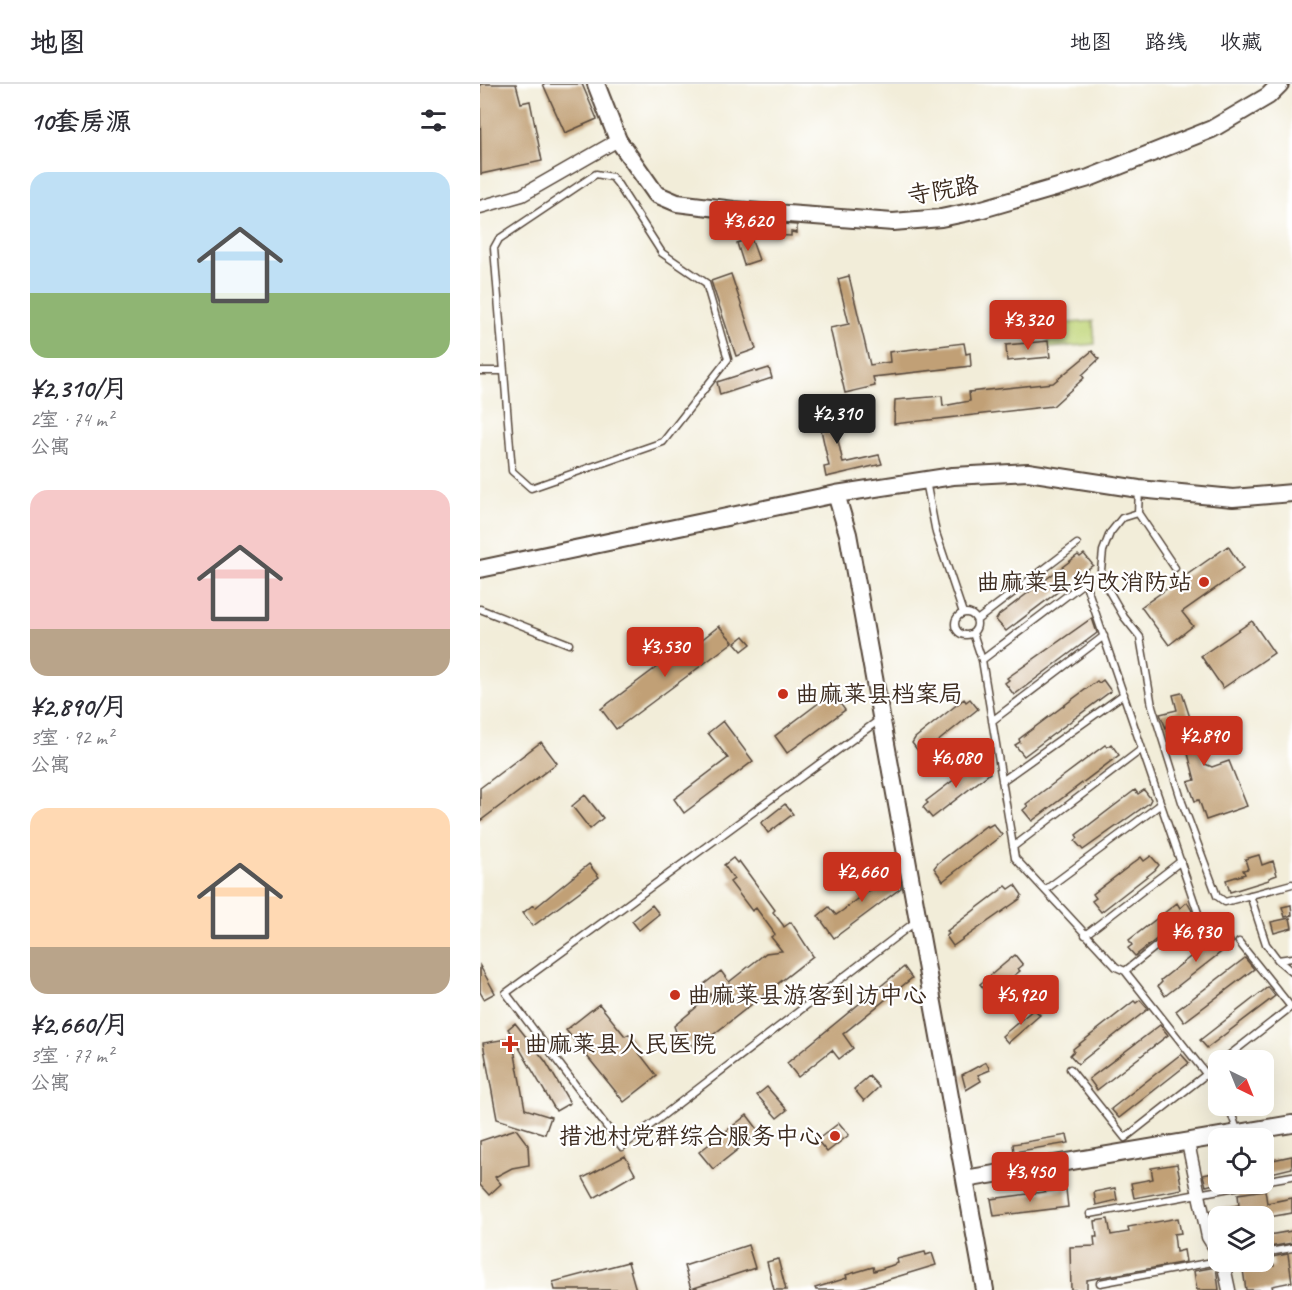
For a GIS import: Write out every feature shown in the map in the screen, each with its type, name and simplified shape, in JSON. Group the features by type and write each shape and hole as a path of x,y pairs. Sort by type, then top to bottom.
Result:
{"street":[{"name":"寺院路","path":"596,84 618,140 656,194 677,203 734,210 903,222 941,218 979,210 1089,178 1212,129 1268,96 1281,84"},
{"path":"480,207 522,195 618,140"},
{"path":"480,569 836,494 926,480 1028,472 1139,489 1233,498 1292,493"},
{"path":"836,494 848,534 880,720 920,919 985,1290"},
{"path":"1268,1128 1292,1124"},
{"path":"965,1179 1208,1139"},
{"path":"1188,1143 1197,1194 1208,1237"},
{"path":"1225,1272 1229,1290"}],"lane":[{"path":"596,174 612,177 662,253 706,283 728,359 663,442 531,488 512,471 503,371 494,248 499,238 596,174"},
{"path":"480,371 503,371"},
{"path":"926,480 936,533 963,613"},
{"path":"1139,489 1138,513 1175,568"},
{"path":"1138,513 1122,518 1106,542 1101,570 1106,586 1124,617 1140,637 1152,706 1182,802 1217,896 1225,902 1292,884"},
{"path":"1070,1070 1125,1138 1207,1074 1125,971 1116,967 1015,858 982,660 973,633 977,620 1077,544"},
{"path":"982,660 1085,582 1198,913 1125,971"},
{"path":"480,609 570,644"},
{"path":"963,613 972,614 977,620"},
{"path":"963,613 956,622 957,630 964,634 973,633"},
{"path":"992,721 1104,636"},
{"path":"1002,782 1124,694"},
{"path":"880,720 506,993 622,1147 920,919"},
{"path":"1013,847 1142,749"},
{"path":"1045,890 1161,804"},
{"path":"1085,935 1181,861"},
{"path":"1250,895 1266,944 1278,960 1292,972"},
{"path":"1236,1050 1291,1007 1239,942"},
{"path":"1278,960 1292,958"},
{"path":"1274,1179 1292,1176"},
{"path":"1090,1214 1208,1192"},
{"path":"1274,1251 1292,1248"},
{"path":"1100,1283 1208,1263"}],"green space":[{"path":"1093,321 1095,344 1049,348 1047,325"}],"building":[{"path":"480,84 516,84 521,103 530,101 542,161 481,174"},
{"path":"543,84 582,84 597,119 565,133"},
{"path":"750,222 797,225 797,233 791,232 791,236 749,234"},
{"path":"751,238 759,260 744,265 737,243"},
{"path":"731,274 756,349 736,356 711,281"},
{"path":"849,276 870,365 890,362 889,352 964,343 966,354 970,353 971,366 873,377 875,386 845,393 830,328 849,324 838,279"},
{"path":"1048,341 1050,357 1007,361 1006,345"},
{"path":"1092,351 1099,359 1082,375 1084,378 1053,406 894,424 895,400 942,396 943,406 970,401 969,392 1053,383"},
{"path":"769,368 772,378 720,395 717,382"},
{"path":"842,409 844,420 834,422 843,463 879,455 882,464 826,477 824,467 829,466 820,425 808,428 806,417"},
{"path":"1228,546 1243,569 1182,612 1193,626 1169,645 1141,607"},
{"path":"1084,554 1093,565 1006,631 996,620 999,615 1078,555 1080,557"},
{"path":"1092,618 1097,633 1014,695 1005,683 1009,680 1007,678"},
{"path":"1252,621 1274,653 1223,688 1201,656"},
{"path":"719,626 733,642 616,729 601,709 677,652 680,657"},
{"path":"744,636 751,644 742,651 735,643"},
{"path":"1103,680 1111,691 1024,756 1015,745 1020,742 1019,739 1097,681 1099,683"},
{"path":"832,693 845,710 787,753 775,736"},
{"path":"1182,693 1205,764 1212,767 1229,761 1247,806 1206,820 1199,800 1195,801 1188,782 1195,780 1186,746 1181,748 1178,737 1171,740 1160,714 1177,710 1173,695"},
{"path":"964,699 966,702 970,699 978,709 921,755 912,743 915,738"},
{"path":"723,721 753,761 684,813 674,799 728,758 708,733"},
{"path":"541,742 557,763 480,821 480,788"},
{"path":"1111,744 1119,755 1032,821 1023,810 1028,806 1026,804 1105,745 1107,747"},
{"path":"982,762 990,773 932,818 923,807 928,803 926,801 976,763 978,765"},
{"path":"1135,790 1138,794 1144,790 1151,799 1149,803 1083,850 1075,841 1078,838 1076,835"},
{"path":"585,795 603,818 590,829 572,806"},
{"path":"785,804 793,814 768,833 761,823"},
{"path":"993,824 1002,835 943,881 934,868 938,863 987,825 988,827"},
{"path":"1259,855 1262,865 1273,861 1277,875 1269,880 1230,892 1226,880 1245,874 1243,870 1248,869 1245,859"},
{"path":"1151,856 1159,865 1155,870 1101,912 1092,901 1096,898 1093,894 1141,857 1144,861"},
{"path":"733,858 737,863 739,861 775,910 773,912 784,927 791,922 813,956 695,1049 685,1036 676,1032 674,1026 711,995 703,985 721,971 729,982 766,953 782,951 771,937 775,934 756,908 752,911 730,882 734,879 724,865"},
{"path":"589,864 599,877 533,926 523,913 533,905 535,908"},
{"path":"888,864 900,879 901,888 834,938 818,916 829,907 836,915 842,911 882,881 876,873"},
{"path":"1015,885 1022,895 1020,899 953,946 946,936 949,934 947,931 1006,886 1009,889"},
{"path":"1187,902 1192,911 1135,956 1128,948 1132,945 1129,940 1177,903 1180,908"},
{"path":"652,905 659,914 639,930 632,921"},
{"path":"1291,905 1292,915 1285,917 1282,907"},
{"path":"1290,918 1292,928 1274,933 1271,922"},
{"path":"1228,931 1234,942 1165,996 1158,986 1161,980 1222,932 1224,934"},
{"path":"1015,955 1023,965 1018,969 1020,971 989,995 980,984"},
{"path":"1245,958 1254,969 1184,1022 1176,1011"},
{"path":"480,966 495,993 484,999 480,992"},
{"path":"904,967 912,978 843,1034 853,1048 839,1059 832,1050 798,1077 787,1063"},
{"path":"1268,987 1275,996 1207,1048 1200,1040"},
{"path":"1140,1000 1148,1009 1078,1064 1070,1055 1073,1049 1134,1001 1136,1003"},
{"path":"599,1004 625,1036 629,1034 636,1043 633,1045 657,1076 624,1102 566,1030"},
{"path":"1034,1009 1040,1015 1008,1043 1002,1036"},
{"path":"515,1023 546,1062 570,1103 556,1111 508,1029"},
{"path":"1160,1025 1168,1035 1097,1090 1089,1079"},
{"path":"512,1038 525,1109 551,1117 545,1134 497,1119 483,1043"},
{"path":"1181,1054 1189,1063 1119,1118 1111,1109"},
{"path":"986,1062 990,1070 978,1075 981,1081 966,1090 962,1075"},
{"path":"869,1076 879,1087 864,1101 854,1089"},
{"path":"767,1087 787,1110 777,1118 757,1095"},
{"path":"747,1115 760,1132 713,1169 699,1152"},
{"path":"839,1123 849,1135 827,1152 817,1140"},
{"path":"516,1129 528,1145 529,1165 512,1168 495,1177 501,1184 489,1195 480,1185 480,1141"},
{"path":"1067,1135 1069,1143 1014,1152 1013,1144"},
{"path":"625,1156 635,1174 594,1198 583,1178"},
{"path":"1292,1156 1292,1168 1274,1172 1274,1160"},
{"path":"1177,1164 1182,1189 1134,1198 1131,1183 1153,1179 1151,1168"},
{"path":"1208,1174 1208,1186 1206,1186 1203,1175"},
{"path":"1115,1188 1117,1200 1096,1205 1094,1192"},
{"path":"1066,1189 1068,1207 994,1216 991,1199"},
{"path":"1238,1194 1266,1194 1267,1203 1292,1198 1292,1213 1274,1216 1274,1206 1233,1206 1239,1205"},
{"path":"1178,1218 1181,1233 1174,1234 1176,1252 1184,1250 1186,1262 1087,1280 1087,1290 1071,1290 1070,1247 1095,1246 1094,1237 1097,1237 1095,1221 1108,1219 1111,1235 1129,1232 1128,1227"},
{"path":"1292,1231 1292,1243 1274,1246 1274,1234"},
{"path":"748,1245 755,1268 691,1289 684,1266"},
{"path":"925,1252 926,1255 932,1253 936,1265 853,1290 816,1290 815,1288 847,1278 846,1275 873,1267 874,1271 898,1263 897,1259"},
{"path":"1288,1254 1292,1282 1272,1286 1273,1290 1246,1290 1243,1272 1274,1272 1274,1257"},
{"path":"778,1259 786,1290 774,1290 767,1262"},
{"path":"628,1262 636,1290 555,1290 553,1282"},
{"path":"1208,1268 1208,1272 1217,1272 1219,1290 1197,1290 1194,1271"}],"place":[{"name":"曲麻莱县约改消防站","path":"1204,582"},
{"name":"曲麻莱县档案局","path":"783,694"},
{"name":"曲麻莱县游客到访中心","path":"675,995"},
{"name":"曲麻莱县人民医院","path":"510,1044"},
{"name":"措池村党群综合服务中心","path":"835,1136"}]}
